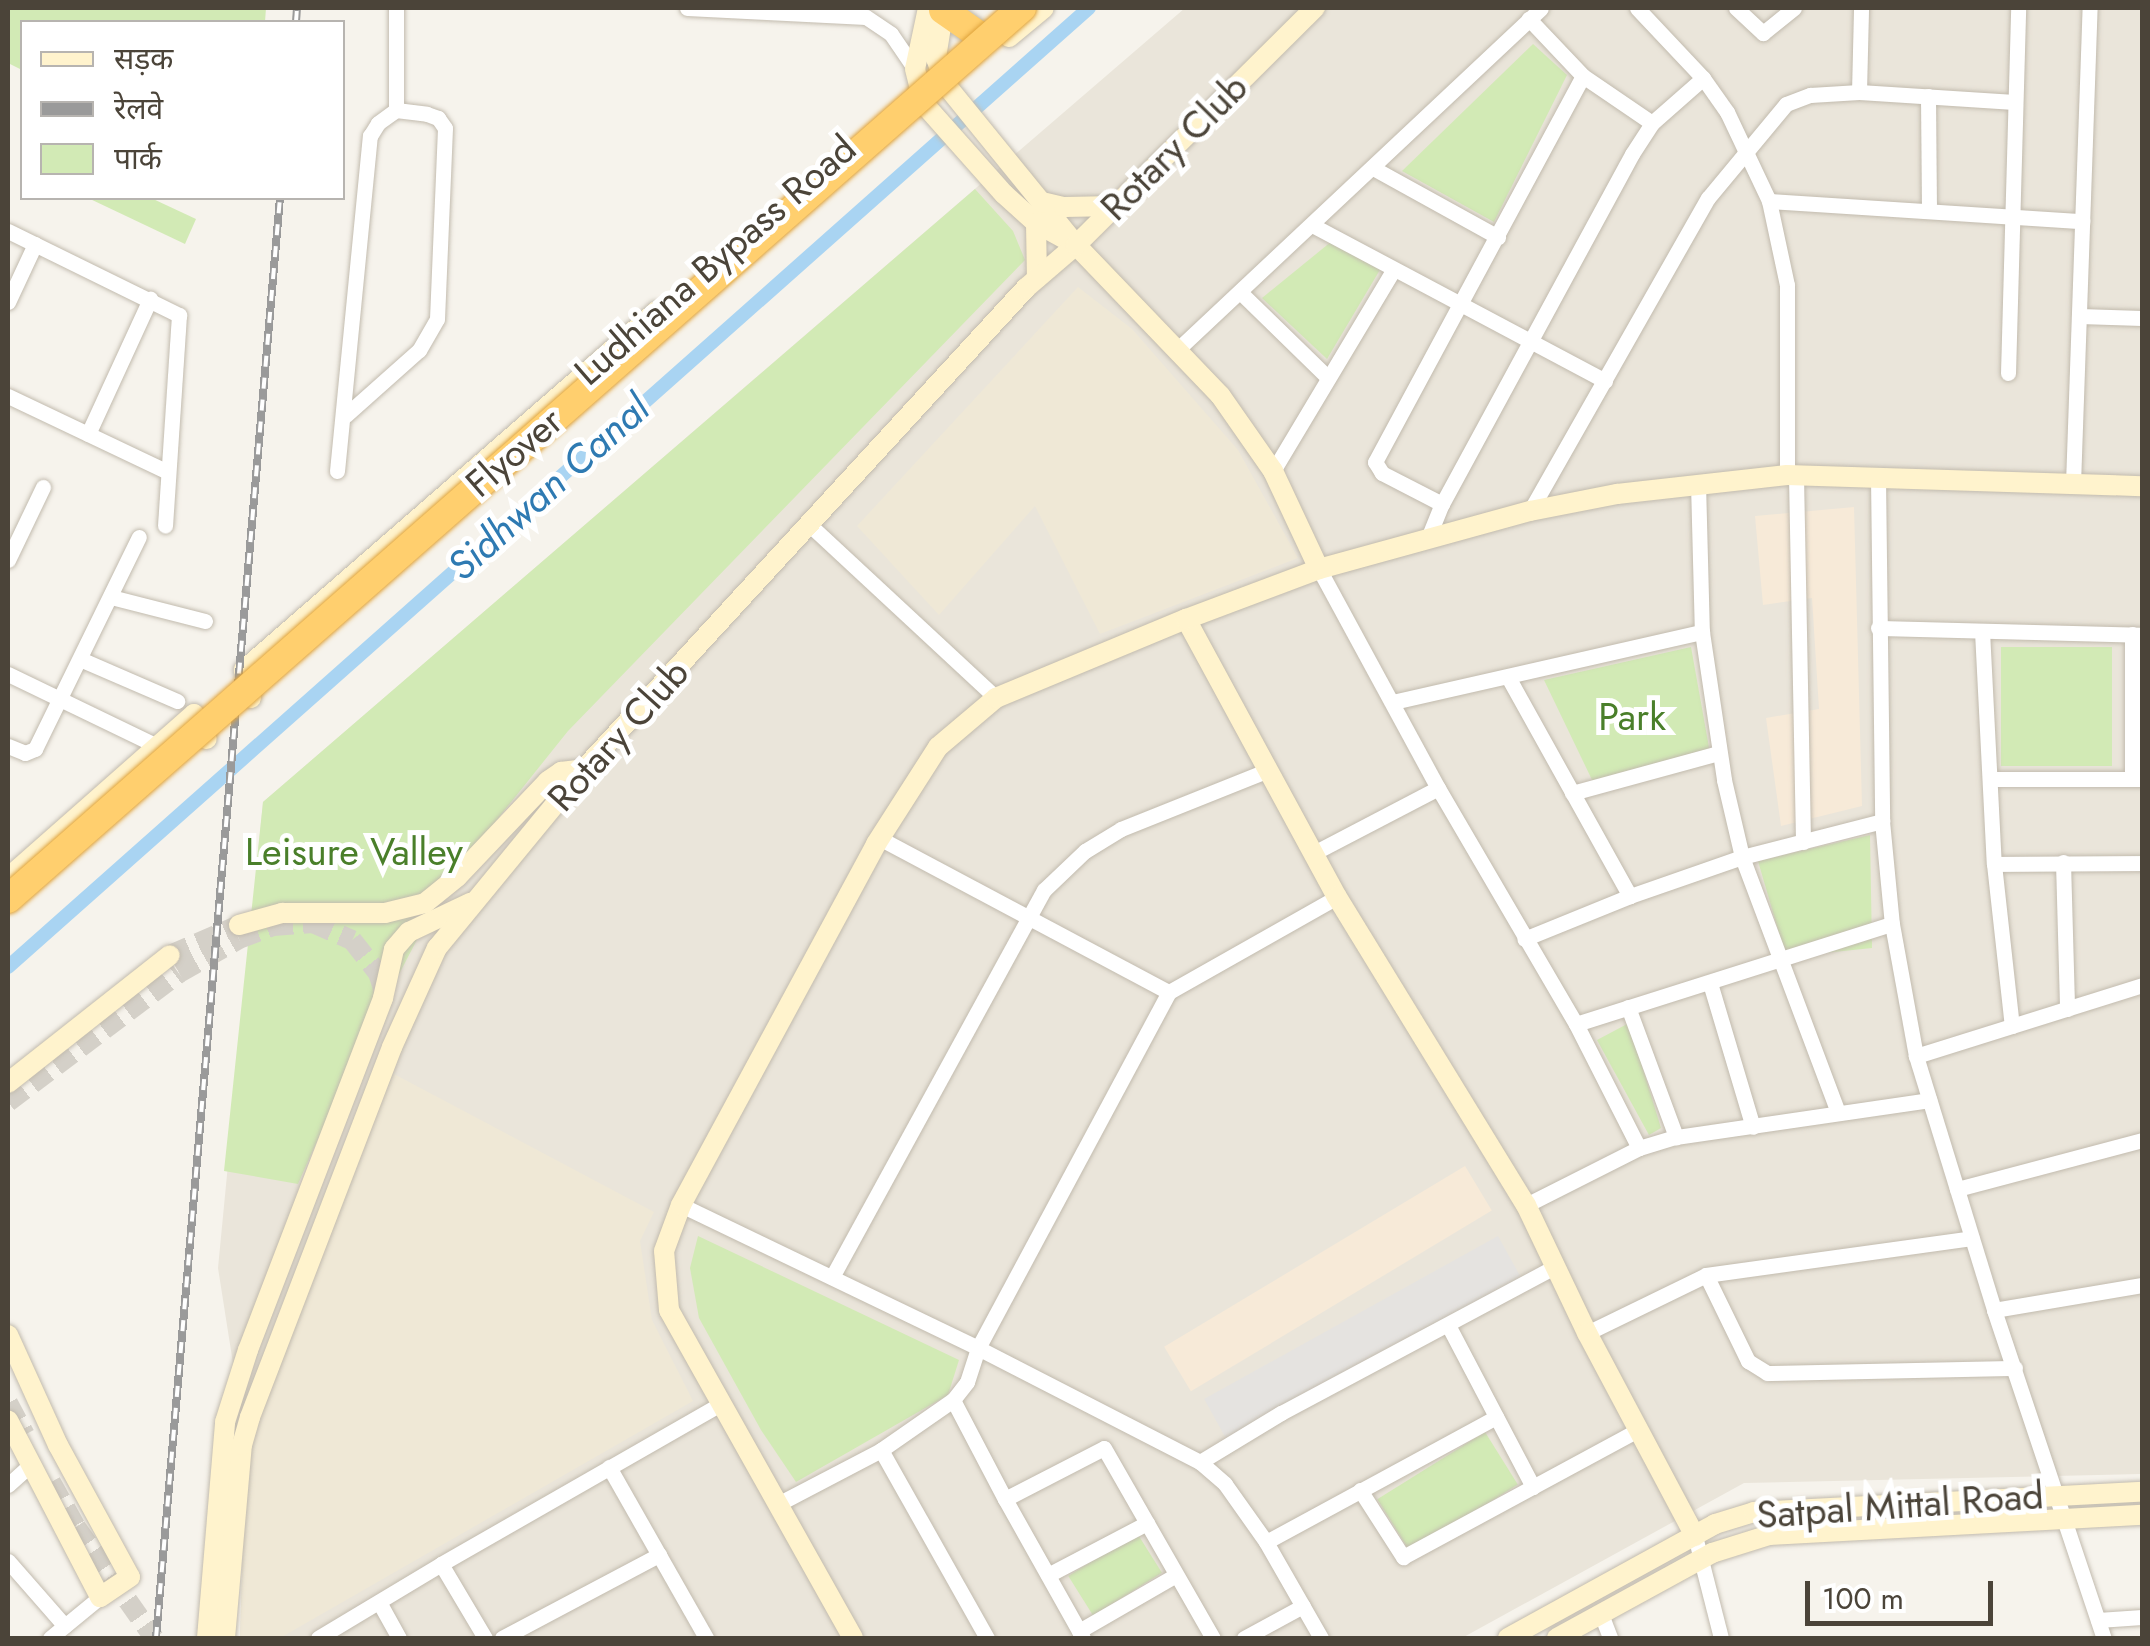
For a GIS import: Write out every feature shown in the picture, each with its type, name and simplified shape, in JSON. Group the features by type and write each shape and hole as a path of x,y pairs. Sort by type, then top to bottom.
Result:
{"highway":[{"path":"939,8 965,30 976,33"},
{"name":"Flyover","path":"8,900 1022,8"}],"street":[{"path":"396,8 396,110"},
{"path":"687,8 871,12 891,34 921,93 971,160 1076,245 1220,395 1274,471 1319,569 1438,788 1576,1024 1639,1148"},
{"path":"939,8 936,47 945,82 992,141 1039,212 1037,278"},
{"path":"921,93 939,8"},
{"name":"Ludhiana Bypass Road","path":"921,93 251,700 244,670 921,93 945,82 976,33 1006,8"},
{"path":"945,82 1044,8"},
{"name":"Rotary Club","path":"225,1638 242,1444 392,1047 437,948 584,769 1037,278 1076,245 1315,8"},
{"path":"1637,8 1703,78 1746,149 1769,201 1786,284 1803,842"},
{"path":"1736,8 1764,33 1794,8"},
{"path":"1859,92 1861,8"},
{"path":"2008,373 2018,8"},
{"path":"2072,484 2090,8"},
{"path":"1177,350 1535,14 1583,76 1652,123"},
{"path":"1442,504 1382,472 1376,462 1583,76"},
{"path":"1428,538 1442,504 1652,123 1703,78"},
{"path":"1530,511 1708,198 1786,104 1810,95 1859,92 2015,102"},
{"path":"1928,96 1928,211"},
{"path":"338,471 340,421 420,350 437,319 445,128 438,118 396,110 378,122 367,150 346,415"},
{"path":"1373,168 1498,237"},
{"path":"1769,201 2082,221"},
{"path":"1039,212 1064,207 1116,206"},
{"path":"1312,225 1605,380"},
{"path":"8,231 175,311 180,324 165,526"},
{"path":"8,302 36,244"},
{"path":"1274,471 1394,269"},
{"path":"1240,292 1327,377"},
{"path":"88,434 150,299"},
{"path":"2079,316 2142,318"},
{"path":"8,396 168,472"},
{"path":"854,1638 719,1405 669,1310 664,1251 681,1204 880,838 938,747 996,698 1186,619 1319,569 1530,511 1698,483 1791,476 2142,486"},
{"path":"1878,477 1882,821 1892,924 1916,1056 1994,1310 2104,1638"},
{"path":"1698,483 1702,632 1718,753 1742,857 1838,1112"},
{"path":"8,560 44,487"},
{"path":"811,526 996,698"},
{"path":"8,746 25,753 35,749 139,537"},
{"path":"111,597 205,621"},
{"path":"1186,619 1336,897 1526,1205 1587,1333 1695,1536 1721,1638"},
{"path":"1878,628 2137,635 2137,779 1990,779"},
{"path":"1982,631 1994,864 2012,1026"},
{"path":"1393,702 1702,632"},
{"path":"80,658 178,701"},
{"path":"8,674 157,746"},
{"path":"1508,677 1630,896"},
{"path":"8,878 194,714 208,738 8,914"},
{"path":"1572,793 1718,753"},
{"path":"239,925 282,914 385,913 425,903 457,878 548,781 561,772 584,769"},
{"path":"832,1277 1026,917 1068,866 1120,828 1266,771"},
{"path":"1312,854 1438,788"},
{"path":"1524,939 1742,857 1882,821"},
{"path":"880,838 1169,992"},
{"path":"2063,862 2066,1009"},
{"path":"1994,864 2142,863"},
{"path":"776,1505 881,1450 953,1400 967,1382 978,1348 1169,992 1336,897"},
{"path":"207,1638 225,1422 248,1350 384,998 394,949 409,932 476,900"},
{"path":"1576,1024 1892,924"},
{"path":"8,1083 170,955"},
{"path":"1710,983 1752,1127"},
{"path":"1916,1056 2142,986"},
{"path":"1628,1008 1676,1137"},
{"path":"242,1444 233,1428 235,1413 380,1032"},
{"path":"1526,1205 1639,1148 1676,1137 1928,1100"},
{"path":"1957,1189 2142,1140"},
{"path":"681,1204 978,1348 1200,1462 1226,1484 1266,1542 1321,1638"},
{"path":"1587,1333 1706,1274 1971,1238"},
{"path":"1200,1462 1281,1413 1555,1267"},
{"path":"1706,1274 1748,1362 1767,1373 2014,1368"},
{"path":"1994,1310 2142,1285"},
{"path":"1448,1326 1534,1487"},
{"path":"8,1335 58,1445 130,1577 50,1638"},
{"path":"953,1400 1081,1635 1176,1575"},
{"path":"318,1638 719,1405"},
{"path":"1266,1542 1496,1417"},
{"path":"8,1420 100,1597"},
{"path":"1360,1490 1402,1558 1638,1430"},
{"path":"1004,1499 1104,1448 1212,1638"},
{"path":"881,1450 986,1638"},
{"path":"8,1485 30,1465"},
{"path":"609,1467 702,1637"},
{"name":"Satpal Mittal Road","path":"1508,1638 1695,1536 1744,1514 1792,1507 2142,1492"},
{"name":"Satpal Mittal Road","path":"1557,1638 1702,1558 1744,1541 1791,1532 2142,1515"},
{"path":"1048,1575 1147,1523"},
{"path":"502,1638 659,1555"},
{"path":"8,1561 65,1626"},
{"path":"441,1564 485,1638"},
{"path":"379,1602 399,1638"},
{"path":"1244,1638 1303,1606"},
{"path":"1601,1614 1610,1638"},
{"path":"2098,1620 2142,1618"}],"shaded area":[{"path":"1185,8 2142,8 2142,1474 1744,1483 1462,1638 240,1638 246,1446 218,1268 263,802"},
{"path":"1078,287 1132,329 1238,450 1298,558 1100,634 1035,506 939,615 857,526"},
{"path":"1854,507 1862,806 1781,826 1766,718 1819,709 1812,598 1763,605 1755,516"},
{"path":"394,1074 654,1212 640,1241 652,1320 693,1401 280,1638 240,1638 246,1446 332,1207"},
{"path":"1465,1166 1492,1211 1191,1391 1164,1347"},
{"path":"1498,1236 1523,1281 1229,1444 1204,1399"}],"green space":[{"path":"8,8 266,8 265,20 20,20 20,69 8,63"},
{"path":"1533,44 1567,75 1494,222 1402,171"},
{"name":"Leisure Valley","path":"975,189 1013,231 1025,260 568,731 447,882 345,1078 298,1184 224,1171 263,802"},
{"path":"92,200 155,200 196,219 185,244"},
{"path":"1332,241 1381,268 1327,359 1262,298"},
{"name":"Park","path":"1691,647 1710,753 1594,784 1544,680"},
{"path":"2001,647 2112,647 2112,766 2001,766"},
{"path":"1870,835 1872,948 1786,957 1758,861"},
{"path":"1629,1023 1661,1128 1649,1135 1597,1040"},
{"path":"698,1236 959,1360 948,1395 796,1482 761,1430 699,1318 690,1268"},
{"path":"1485,1432 1518,1485 1410,1552 1377,1499"},
{"path":"1137,1533 1162,1573 1093,1616 1068,1576"}],"waterway":[{"name":"Sidhwan Canal","path":"8,967 1089,8"}],"tunnel":[{"path":"8,1102 179,973 239,939 273,926 313,923 352,940 378,973 385,995"},
{"path":"170,955 239,925"},
{"path":"8,1403 25,1435"},
{"path":"51,1482 76,1527 154,1638"}],"railway":[{"path":"296,20 297,8"},
{"path":"156,1638 280,200"}]}
